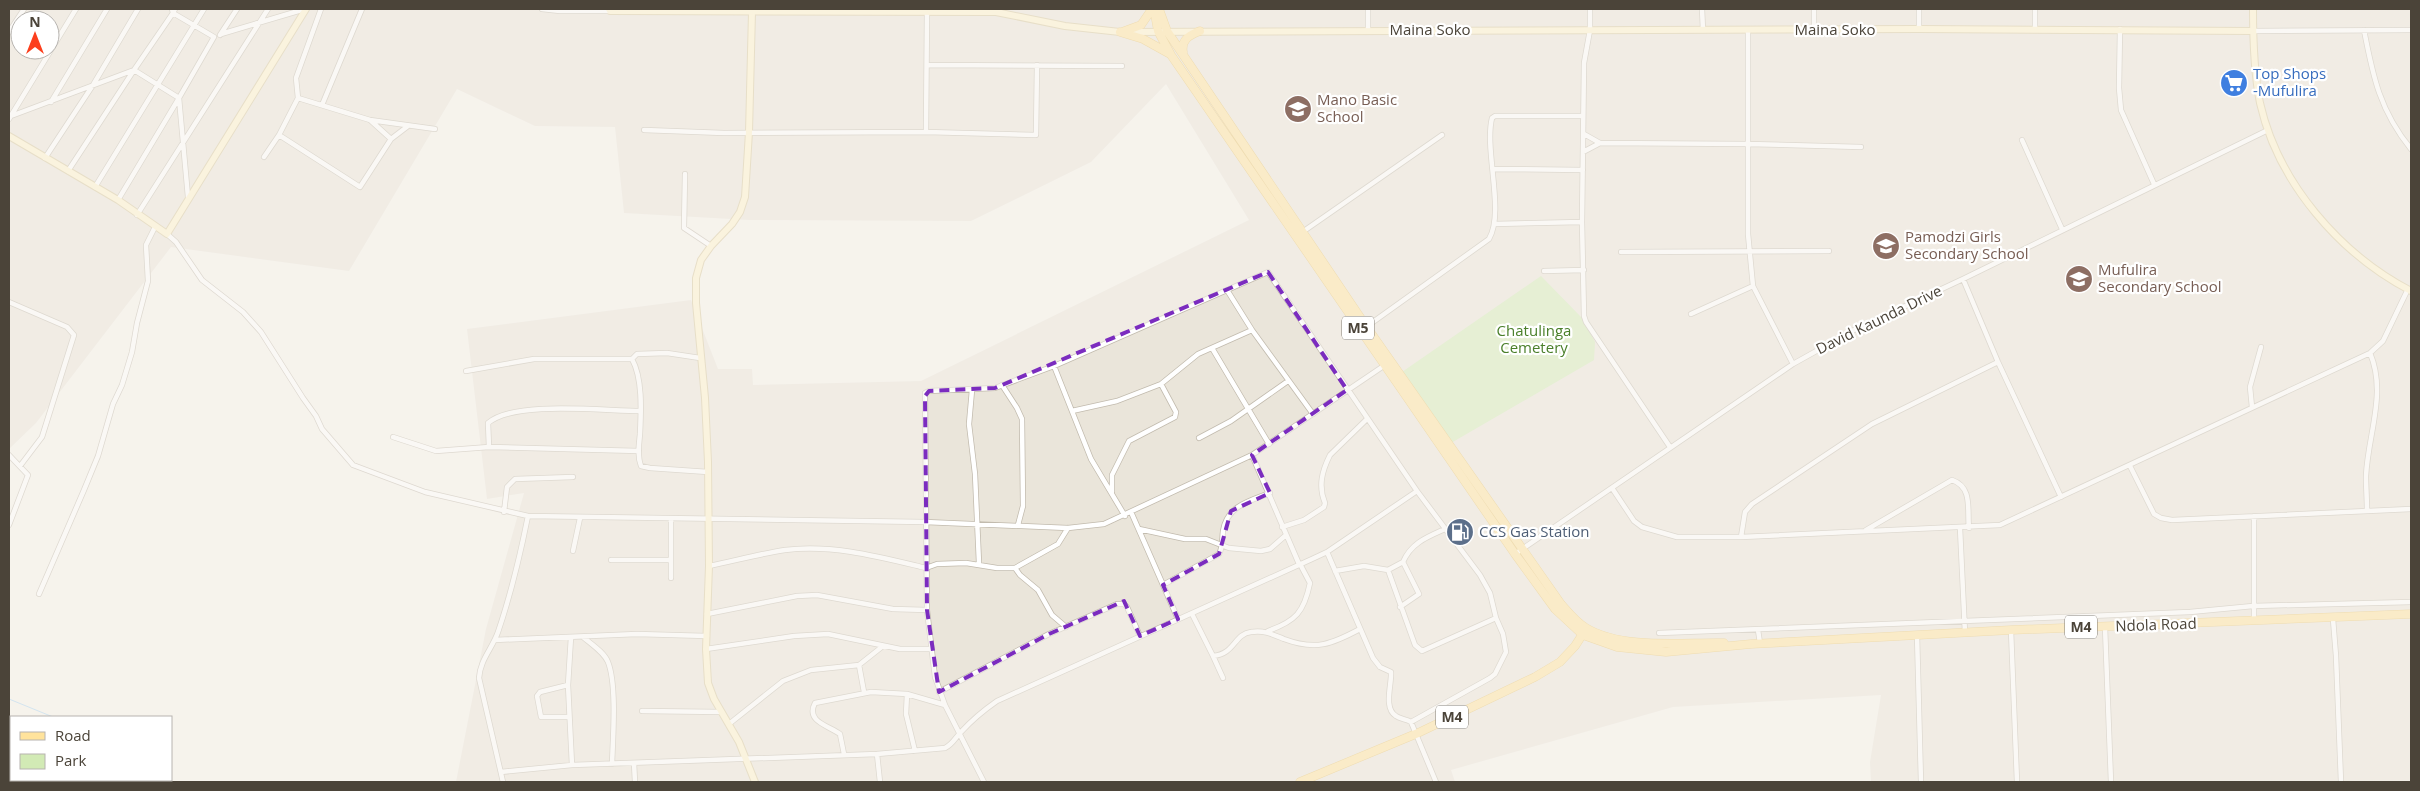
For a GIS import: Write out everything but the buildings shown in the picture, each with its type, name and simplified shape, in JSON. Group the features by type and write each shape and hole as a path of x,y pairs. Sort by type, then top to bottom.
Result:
{"main road":[{"name":"M5","path":"1153,9 1158,31 1171,54 1296,237 1388,363 1518,551 1585,632"},
{"path":"1120,32 1141,25 1153,9"},
{"name":"M5","path":"1159,9 1167,31 1303,231 1363,329"},
{"path":"1184,54 1183,46 1187,38 1200,31"},
{"path":"1120,32 1150,42 1171,54"},
{"name":"Ndola Road","path":"1585,632 1643,643 1751,644 2011,630 2333,619 2411,614"},
{"name":"M4","path":"1300,782 1418,733 1548,671 1569,654 1585,632"}],"street":[{"path":"9,32 24,9"},
{"path":"50,102 107,9"},
{"path":"45,158 93,85 138,9"},
{"path":"95,187 204,9"},
{"path":"221,34 237,9"},
{"path":"137,215 268,9"},
{"path":"118,200 214,37 305,9"},
{"path":"167,234 305,9"},
{"path":"264,156 279,135 298,98 296,79 321,9"},
{"path":"322,105 362,9"},
{"path":"542,9 610,10"},
{"path":"1368,9 1368,30"},
{"path":"1590,9 1590,30 1584,64 1583,116 1582,222 1586,322 1670,447"},
{"path":"1702,9 1702,30"},
{"path":"1814,9 1814,30"},
{"path":"1919,29 1920,9"},
{"path":"2035,9 2035,29"},
{"path":"1612,488 1628,514 1642,527 1677,537 1741,537 1969,528 2000,525 2130,466 2252,406 2370,352 2383,340 2410,290 2376,269 2347,246 2324,222 2298,188 2268,130 2260,104 2256,79 2253,9"},
{"path":"10,118 74,10"},
{"path":"68,171 173,10 193,27 214,37"},
{"name":"Maina Soko","path":"610,10 752,12 927,10 996,12 1065,26 1120,32 1919,29 2253,31"},
{"path":"926,132 927,10"},
{"path":"752,12 749,132 745,197 732,224 711,246 701,260 696,278 696,313 705,398 708,472 709,566 706,649 710,689 746,758 755,782"},
{"path":"2120,29 2119,88 2121,110 2154,184"},
{"path":"1748,30 1748,250 1753,286 1793,364"},
{"path":"2364,30 2370,68 2385,110 2398,133 2411,149"},
{"path":"2253,31 2411,30"},
{"path":"927,65 1122,66"},
{"path":"644,130 724,134 749,132 926,132 1036,136 1037,65"},
{"path":"10,118 134,70"},
{"path":"134,70 179,98"},
{"path":"179,98 188,197"},
{"path":"298,98 370,120 435,129"},
{"path":"1363,329 1480,248 1489,239 1494,224 1490,122 1495,116 1583,116"},
{"path":"370,120 391,139"},
{"path":"279,135 360,187 391,139 408,126"},
{"name":"David Kaunda Drive","path":"1518,551 1793,364 1854,330 2268,130"},
{"path":"1584,134 1600,143"},
{"path":"1296,237 1442,135"},
{"path":"9,136 118,200 176,242 202,280 243,312 261,332 302,398 316,416 322,429 348,460 359,468 425,492 504,512 528,516 671,520 925,522 1068,528 1104,524 1125,516 1252,455 1388,363"},
{"path":"2022,140 2062,229"},
{"path":"1583,152 1600,143 1861,147"},
{"path":"1493,170 1583,170"},
{"path":"685,174 684,228 711,246"},
{"path":"1494,224 1582,222"},
{"path":"40,594 98,456 113,404 122,385 146,291 148,271 146,245 155,227"},
{"path":"1621,252 1829,251"},
{"path":"1544,271 1584,270"},
{"path":"984,782 945,705 935,677 927,610 925,393 929,391 995,388 1054,366 1268,272 1367,419 1480,575 1490,593 1496,618 1503,634 1506,652 1495,674 1411,722"},
{"path":"1963,279 1998,362 2061,497"},
{"path":"1692,314 1753,286"},
{"path":"1227,290 1252,330 1313,414"},
{"path":"9,302 66,327 74,335 42,438 20,466"},
{"path":"1072,411 1117,400 1161,384 1190,359 1252,330"},
{"path":"2252,406 2250,387 2261,347"},
{"path":"1212,348 1269,444"},
{"path":"2367,511 2366,475 2374,423 2377,382 2377,372 2370,352"},
{"path":"466,371 534,359 632,359 637,354 667,353 700,358"},
{"path":"632,359 638,370 640,462 645,468 708,472"},
{"path":"1741,537 1745,512 1752,504 1872,424 1998,362"},
{"path":"1054,366 1092,459 1125,516"},
{"path":"1199,438 1231,421 1288,381"},
{"path":"1112,493 1112,475 1129,441 1175,417 1176,412 1161,384"},
{"path":"1002,385 1018,408 1022,419 1023,506 1018,525"},
{"path":"972,390 969,424 975,474 979,564"},
{"path":"489,447 488,424 509,414 538,410 640,411"},
{"path":"1282,527 1304,520 1324,506 1321,482 1327,461 1330,455 1367,419"},
{"path":"393,437 436,451 489,447 639,452"},
{"path":"9,455 28,476 9,525"},
{"path":"1213,656 1220,655 1232,648 1245,634 1268,631 1293,619 1303,607 1310,582 1286,536 1270,493 1252,455"},
{"path":"2130,466 2154,514 2161,518 2411,509"},
{"path":"504,512 507,487 515,479 572,477"},
{"path":"1865,531 1952,480 1958,482 1967,494 1969,528"},
{"path":"501,772 572,764 877,754 945,748 954,742 959,733 982,711 998,701 1327,552 1418,491"},
{"path":"1163,585 1219,554 1225,523 1231,511 1270,493"},
{"path":"1131,512 1178,619"},
{"path":"503,782 479,678 481,664 495,640 518,565 528,516"},
{"path":"2254,516 2254,622"},
{"path":"573,551 580,518"},
{"path":"671,520 671,578"},
{"path":"709,566 786,550 814,549 849,551 926,568 942,563 979,564 997,568 1015,568 1058,544 1068,528"},
{"path":"1960,528 1965,633"},
{"path":"1139,529 1185,539 1206,539 1222,546 1266,551 1286,536"},
{"path":"1335,571 1364,566 1388,570 1403,562 1408,552 1420,541 1445,529"},
{"path":"1327,552 1374,658 1380,666 1391,672 1389,706 1395,716 1411,722 1418,733 1436,782"},
{"path":"611,560 671,560"},
{"path":"1400,607 1419,594 1403,562"},
{"path":"1015,568 1020,575 1038,590 1052,615 1066,627"},
{"path":"1388,570 1415,645 1422,651 1496,618"},
{"path":"707,614 790,597 817,595 893,609 927,610"},
{"path":"1660,634 2190,612 2253,606 2411,602"},
{"path":"939,692 992,663 1117,604 1124,604 1132,616 1140,636"},
{"path":"1192,614 1223,678"},
{"path":"2333,619 2341,782"},
{"path":"2106,627 2111,782"},
{"path":"1268,631 1290,641 1320,646 1328,645 1360,629"},
{"path":"1758,630 1760,643"},
{"path":"2011,630 2017,782"},
{"path":"495,640 637,634 707,636"},
{"path":"706,649 815,634 844,636 883,646 931,649"},
{"path":"1917,635 1921,782"},
{"path":"571,637 568,718 572,764"},
{"path":"583,637 602,654 608,663 612,708 612,764"},
{"path":"729,724 768,691 797,674 811,670 859,665 883,646"},
{"path":"859,665 864,692"},
{"path":"568,685 540,692 537,696 541,717 568,718"},
{"path":"844,754 840,734 817,721 813,706 819,701 840,699 864,692 907,694 945,705"},
{"path":"907,694 906,714 915,751"},
{"path":"642,711 722,712"},
{"path":"877,754 880,782"},
{"path":"634,763 635,782"}],"highlighted area":[{"path":"1268,272 1347,390 1252,455 1270,493 1231,511 1219,554 1163,585 1178,619 1140,636 1124,601 1049,634 939,692 927,610 925,396 929,391 995,388"}],"shaded area":[{"path":"9,9 2411,9 2411,782 1871,782 1870,762 1881,695 1673,707 1451,770 1455,782 456,782 486,629 524,493 487,499 467,329 691,300 718,369 752,369 753,385 921,381 1249,220 1166,84 1091,162 971,221 749,220 624,213 615,127 535,126 457,89 349,271 171,247 36,423 9,449"}],"green space":[{"name":"Chatulinga Cemetery","path":"1541,276 1582,318 1595,342 1594,360 1451,443 1402,372"}],"waterway":[{"path":"9,699 51,716"}],"place":[{"name":"Top Shops -Mufulira","path":"2234,83"},
{"name":"Mano Basic School","path":"1298,109"},
{"name":"Pamodzi Girls Secondary School","path":"1886,246"},
{"name":"Mufulira Secondary School","path":"2079,279"},
{"name":"CCS Gas Station","path":"1460,532"}]}
